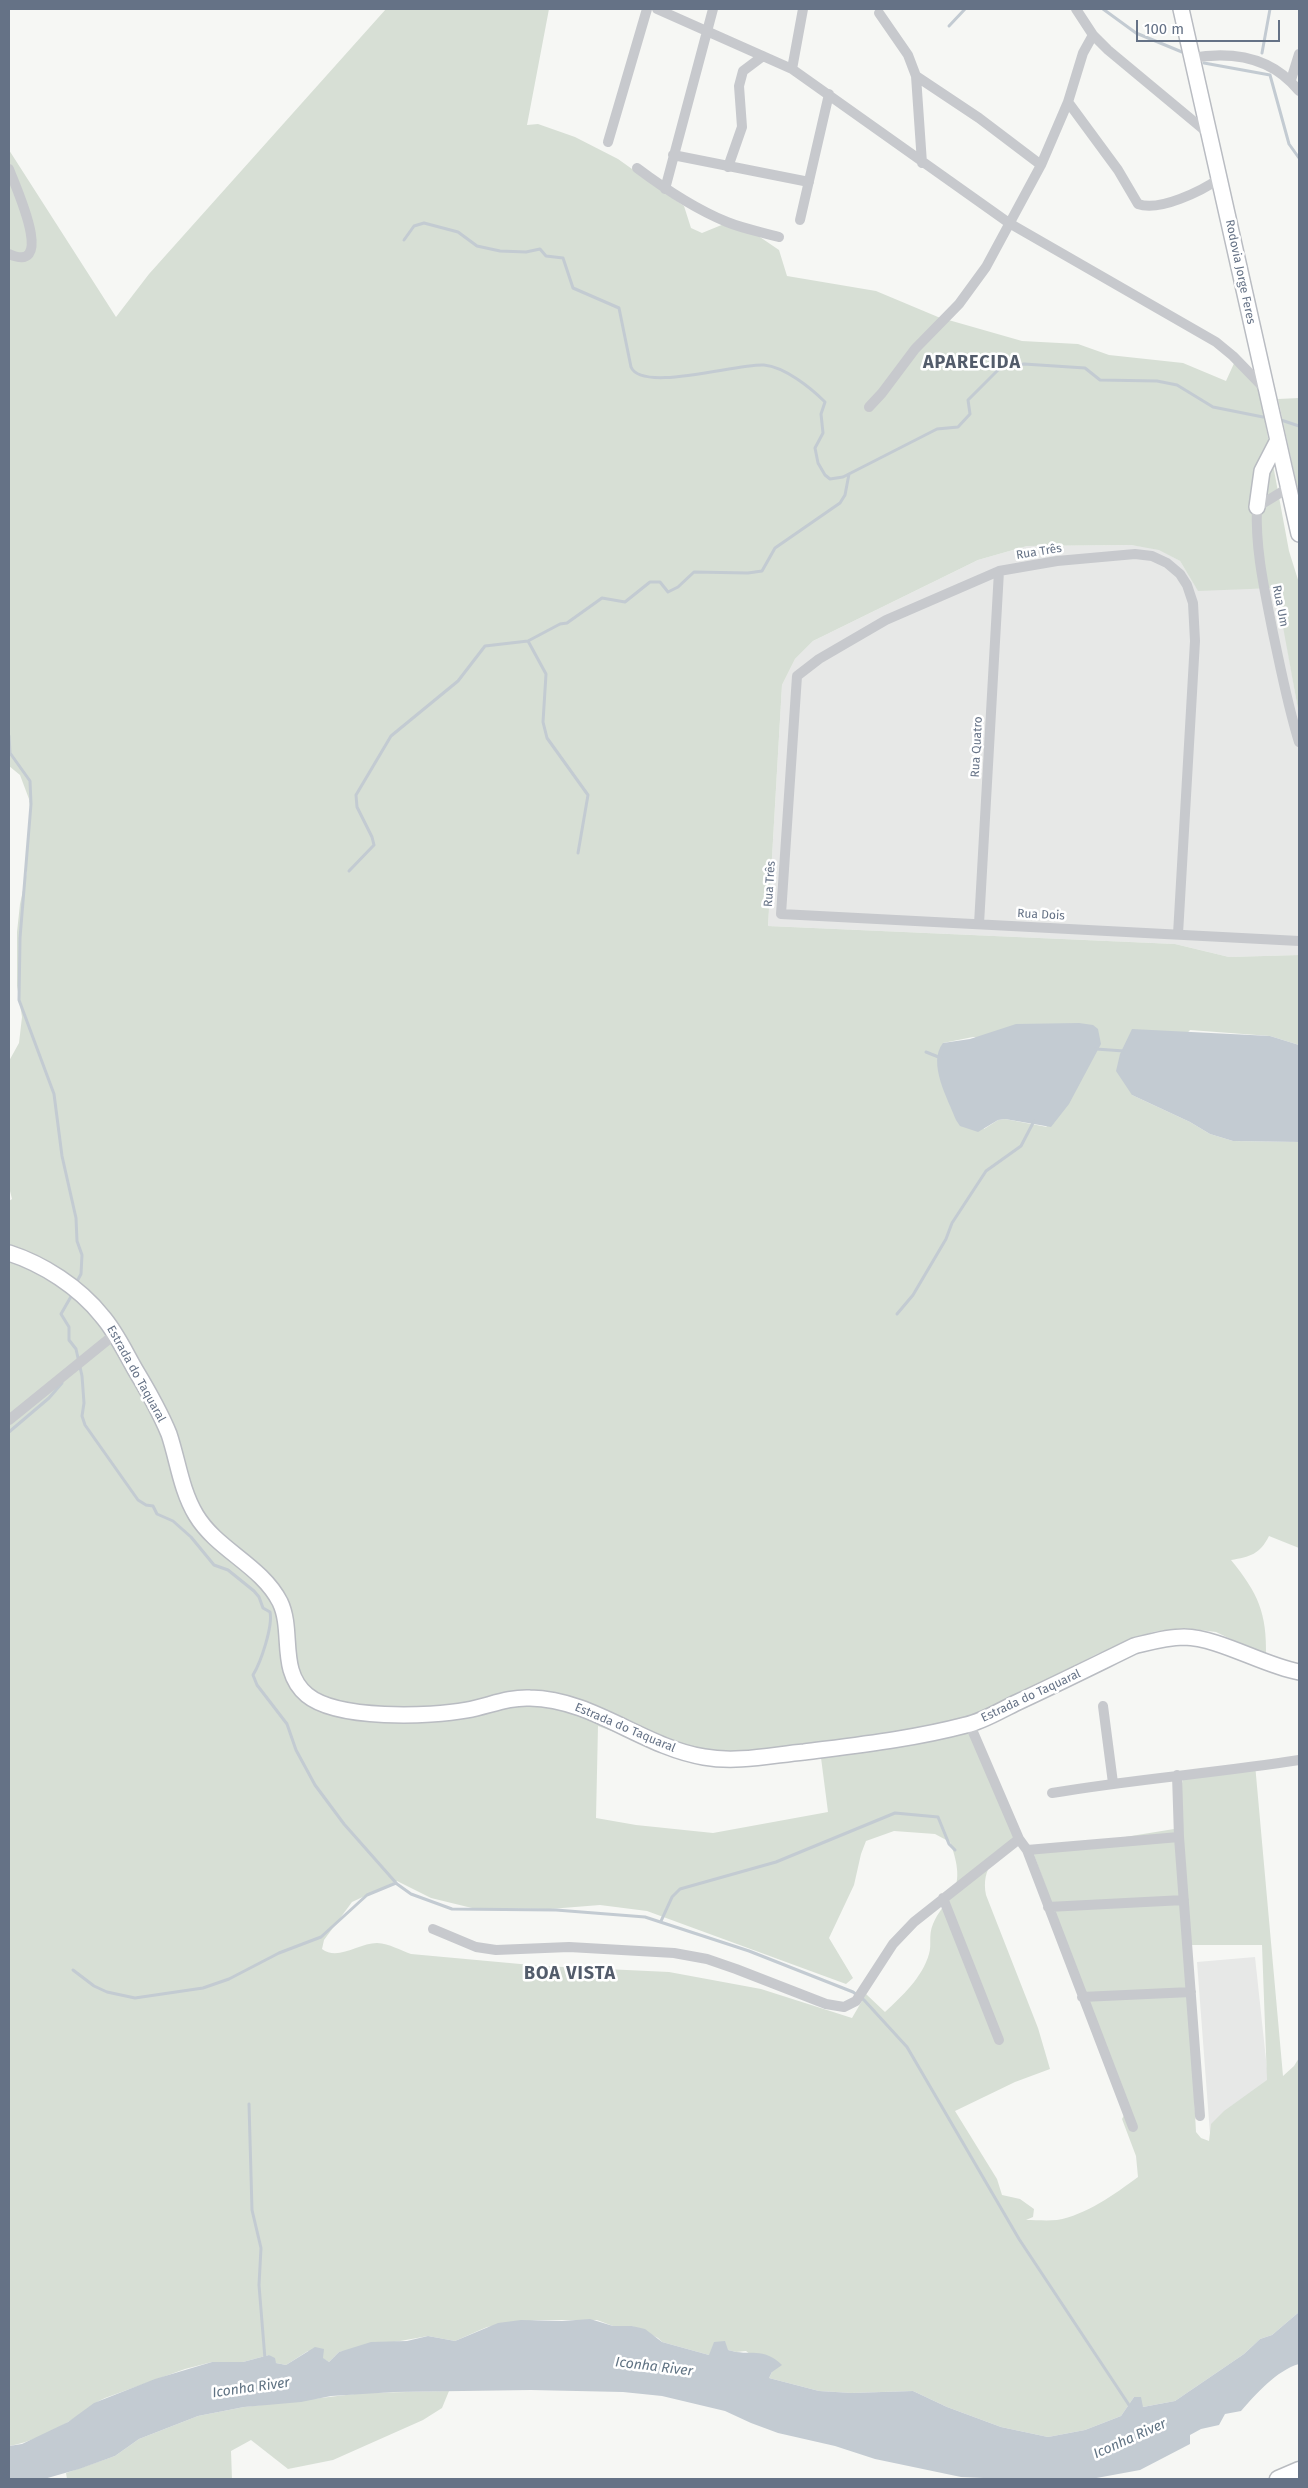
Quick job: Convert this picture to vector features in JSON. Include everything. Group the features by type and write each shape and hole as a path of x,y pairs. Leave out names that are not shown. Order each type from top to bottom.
{"street":[{"path":"608,142 647,9"},
{"path":"656,9 792,69 1009,223 1203,334 1233,356 1266,390"},
{"path":"665,189 714,9"},
{"path":"792,69 803,9"},
{"path":"1076,9 1093,35 1136,74 1209,134"},
{"name":"Rodovia Jorge Feres","path":"1181,9 1299,534"},
{"path":"879,13 908,55 916,76 922,163"},
{"path":"869,407 915,349 974,287 1041,165 1068,102 1078,66 1093,35"},
{"path":"1191,58 1221,54 1247,58 1271,66 1291,80 1299,91"},
{"path":"1291,80 1299,54"},
{"path":"728,167 742,126 738,86 743,71 762,56"},
{"path":"916,76 979,118 1041,165"},
{"path":"800,220 829,94"},
{"path":"1068,102 1118,170 1138,204 1150,207 1164,204 1194,193 1220,178"},
{"path":"673,155 809,182"},
{"path":"637,168 665,189 727,222 780,237"},
{"path":"9,169 29,220 32,241 28,253 23,256 9,254"},
{"path":"1257,507 1262,470 1277,442"},
{"path":"1257,507 1288,488"},
{"name":"Rua Um","path":"1257,507 1257,535 1263,586 1291,715 1299,742"},
{"name":"Rua Três","path":"781,914 797,676 819,659 886,620 999,571 1057,562 1135,554 1152,556 1167,563 1180,574 1187,585 1193,603 1194,641 1178,934"},
{"name":"Rua Quatro","path":"980,924 999,571"},
{"name":"Rua Dois","path":"781,914 1299,941"},
{"name":"Estrada do Taquaral","path":"9,1252 35,1263 62,1280 102,1315 150,1394 168,1432 186,1495 198,1517 212,1533 260,1576 273,1591 282,1606 286,1622 287,1653 294,1678 305,1694 324,1706 341,1710 405,1715 440,1714 471,1709 503,1700 528,1698 554,1699 580,1707 630,1731 680,1751 707,1758 726,1759 846,1746 917,1736 970,1725 1134,1646 1160,1639 1184,1637 1208,1642 1250,1658 1299,1672"},
{"path":"9,1420 115,1334"},
{"path":"1103,1706 1113,1783"},
{"path":"970,1725 1019,1838 1027,1850 1133,2127"},
{"path":"1052,1793 1113,1783 1299,1760"},
{"path":"1177,1775 1179,1837 1200,2116"},
{"path":"1027,1850 1179,1837"},
{"path":"433,1929 476,1946 496,1950 579,1948 674,1953 707,1959 826,2004 844,2007 856,2001 893,1944 942,1898 1019,1838"},
{"path":"942,1898 999,2040"},
{"path":"1048,1908 1184,1900"},
{"path":"1082,1997 1191,1992"}],"shaded area":[{"path":"386,9 549,9 527,125 538,124 575,137 618,159 684,206 691,228 702,233 724,224 754,233 779,250 787,276 876,291 938,317 1022,341 1078,344 1109,355 1183,363 1226,381 1236,359 1256,373 1289,551 1299,583 1299,715 1276,588 1198,591 1180,561 1159,550 1131,545 1027,546 978,560 813,641 795,659 782,685 768,926 1175,944 1229,957 1299,955 1299,1045 1270,1036 1190,1030 1132,1095 1190,1122 1210,1134 1233,1141 1299,1142 1299,1548 1269,1536 1262,1547 1254,1554 1231,1560 1248,1583 1259,1604 1265,1628 1266,1656 1216,1632 1184,1628 1153,1632 1097,1654 972,1718 1016,1840 996,1857 988,1870 985,1885 986,1895 1038,2028 1050,2069 1015,2082 955,2111 997,2179 1002,2195 1020,2199 1034,2209 1033,2217 1026,2220 1057,2220 1079,2214 1110,2197 1138,2177 1136,2156 1122,2119 1127,2110 1033,1852 1174,1829 1184,1772 1255,1764 1283,2076 1294,2066 1299,2058 1299,2312 1272,2335 1260,2339 1244,2354 1175,2401 1143,2407 1134,2397 1121,2416 1085,2430 1048,2437 1001,2427 947,2407 913,2391 852,2393 819,2391 769,2378 772,2372 746,2351 736,2352 728,2350 709,2355 662,2342 658,2338 632,2326 613,2326 597,2320 537,2320 487,2327 455,2341 428,2336 339,2352 329,2362 308,2351 286,2365 276,2363 269,2355 243,2362 212,2362 185,2369 105,2398 54,2430 32,2440 9,2446 9,1201 12,1199 9,1187 9,1061 19,1043 22,1017 17,986 17,932 20,904 27,872 27,840 31,816 29,799 20,775 9,766 9,150 116,317 149,274","holes":["975,1037 1047,1127 1005,1119 998,1120 984,1129 943,1043","598,1726 707,1766 820,1750 828,1812 713,1833 636,1825 596,1818","894,1831 935,1834 950,1842 957,1868 955,1888 933,1924 930,1936 930,1950 926,1963 911,1986 885,2012 866,1994 852,2018 761,1989 669,1972 542,1966 411,1954 377,1943 335,1953 322,1949 324,1940 352,1902 397,1881 431,1898 472,1908 550,1909 600,1905 647,1911 846,1984 853,1978 829,1938 854,1885 866,1841","1186,1945 1262,1945 1267,2080 1224,2111 1211,2124 1209,2141 1201,2138 1196,2132"]},
{"path":"1299,398 1299,495 1278,399"},
{"path":"1131,545 1159,549 1180,561 1198,590 1277,588 1299,715 1299,955 1229,957 1175,944 768,926 782,685 795,659 813,641 978,560 1027,546"},
{"path":"1255,1957 1271,2106 1210,2134 1197,1962"},
{"path":"449,2391 442,2408 423,2420 333,2460 288,2469 251,2440 231,2451 232,2479 67,2479 66,2473 115,2456 139,2439 198,2416 244,2407 363,2393"}],"water":[{"path":"1079,1023 1093,1025 1098,1029 1101,1044 1069,1104 1051,1127 1005,1119 998,1120 978,1132 960,1126 940,1081 937,1061 943,1043 970,1039 1016,1024"},
{"path":"1132,1029 1270,1036 1299,1045 1299,1142 1233,1141 1210,1134 1190,1122 1132,1095 1116,1071 1120,1054"},
{"name":"Iconha River","path":"1299,2312 1299,2364 1275,2377 1241,2411 1225,2414 1219,2425 1201,2429 1190,2435 1190,2444 1140,2470 1091,2479 961,2477 875,2459 835,2446 778,2433 725,2411 662,2396 623,2392 531,2390 394,2392 331,2396 301,2402 244,2407 198,2416 139,2439 115,2456 79,2469 44,2479 9,2479 9,2446 22,2444 68,2422 94,2403 155,2379 212,2362 243,2362 269,2355 275,2358 276,2363 286,2365 315,2347 324,2349 323,2358 329,2362 339,2352 371,2342 407,2341 428,2336 455,2341 498,2323 521,2320 562,2321 590,2319 613,2326 632,2326 645,2329 662,2342 709,2355 714,2342 725,2341 728,2350 762,2354 775,2359 782,2365 772,2372 769,2378 819,2391 852,2393 913,2391 947,2407 1001,2427 1048,2437 1085,2430 1121,2416 1134,2397 1141,2397 1143,2407 1175,2401 1244,2354 1260,2339 1272,2335"}],"waterway":[{"path":"949,26 965,9"},
{"path":"1103,9 1136,33 1182,52"},
{"path":"1262,53 1270,9"},
{"path":"1204,63 1270,75 1289,144 1299,158"},
{"path":"404,240 414,226 424,223 458,232 477,246 500,251 526,252 540,249 546,256 563,258 573,288 619,308 631,367 639,374 653,377 671,377 764,365 789,374 825,402 821,414 823,433 815,448 818,463 825,475 830,479 843,477 937,429 958,427 970,414 968,400 999,369 1024,364 1085,368 1100,380 1157,381 1177,385 1213,407 1263,417"},
{"path":"1281,420 1299,426"},
{"path":"349,871 374,845 357,807 356,795 391,736 458,681 485,646 528,641 560,624 567,623 602,598 625,602 650,582 660,582 668,592 678,587 694,572 748,573 762,571 775,548 840,503 845,495 849,474"},
{"path":"528,641 546,674 543,722 547,738 588,795 578,853"},
{"path":"9,736 10,753 30,781 31,804 20,938 19,1000 54,1094 62,1156 76,1218 77,1241 82,1255 81,1274 75,1285"},
{"path":"1096,1049 1124,1051"},
{"path":"926,1052 941,1058"},
{"path":"897,1314 913,1295 946,1239 952,1223 986,1171 1021,1146 1034,1121"},
{"path":"73,1293 61,1314 69,1327 69,1340 76,1349 82,1376 84,1403 82,1416 85,1425 138,1500 146,1505 153,1506 157,1514 173,1521 191,1537 214,1565 228,1570 254,1591 259,1597 263,1608 270,1612 270,1626 266,1644 253,1675 257,1685 287,1724 296,1750 315,1785 344,1824 397,1884 411,1894 452,1909 556,1910 645,1917 749,1951 853,1992 864,2000 907,2047 1019,2239 1131,2408"},
{"path":"9,1432 49,1398 62,1383"},
{"path":"661,1921 672,1897 680,1889 776,1862 895,1813 938,1817 949,1844 955,1850"},
{"path":"73,1970 94,1986 107,1992 135,1998 203,1988 229,1979 279,1953 321,1937 367,1895 396,1883"},
{"path":"249,2104 252,2210 261,2248 259,2285 265,2359"}],"district":[{"name":"APARECIDA","path":"972,363"},
{"name":"BOA VISTA","path":"570,1974"}]}
